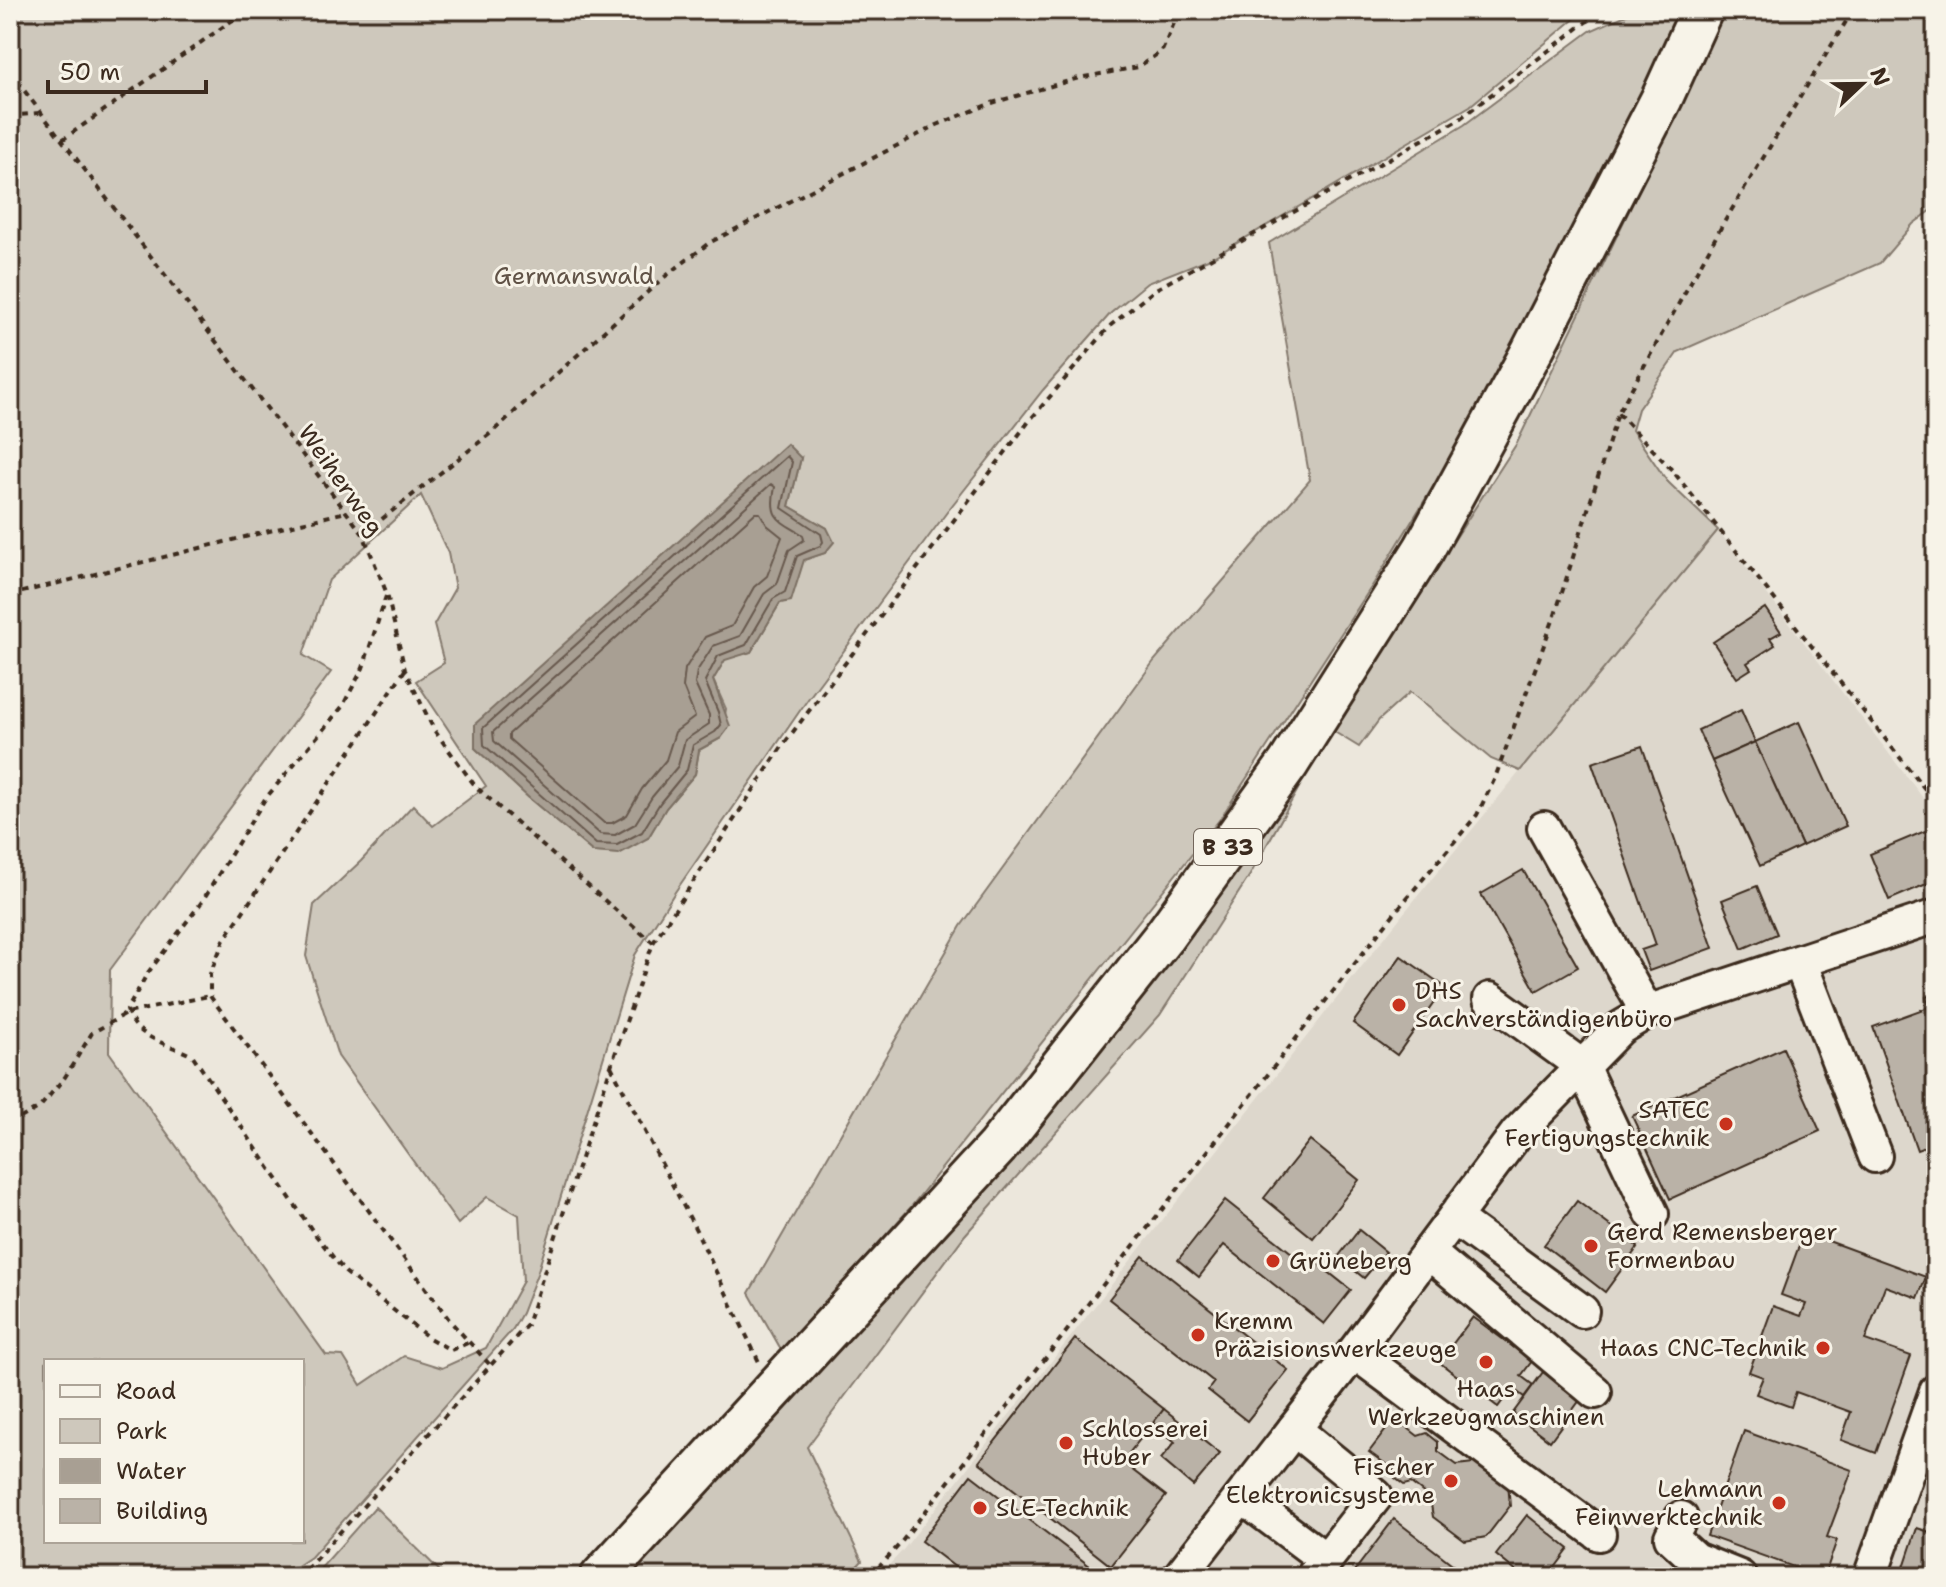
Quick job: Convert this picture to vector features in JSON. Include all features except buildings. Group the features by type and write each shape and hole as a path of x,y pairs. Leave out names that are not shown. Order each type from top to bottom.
{"main road":[{"name":"B 33","path":"601,1577 997,1147 1165,935 1288,764 1424,549 1532,351 1662,98 1702,10"}],"street":[{"path":"1544,828 1647,1012"},
{"path":"1189,1573 1242,1497 1517,1133 1620,1028 1647,1012 1936,916"},
{"path":"1800,962 1875,1156"},
{"path":"1490,999 1582,1066 1652,1214"},
{"path":"1454,1218 1582,1311"},
{"path":"1428,1252 1595,1392"},
{"path":"1354,1352 1599,1534"},
{"path":"1870,1577 1936,1391"},
{"path":"1242,1497 1321,1569 1376,1496 1294,1429"},
{"path":"1681,1518 1671,1537 1695,1559 1740,1577"}],"path":[{"path":"62,140 247,10"},
{"path":"363,534 491,433 662,279 709,243 937,125 992,103 1079,78 1138,67 1162,51 1174,23 1173,10"},
{"path":"297,1577 527,1325 653,943 783,745 1030,420 1111,325 1156,289 1458,120 1586,22 1609,10"},
{"path":"870,1577 909,1533 1396,911 1477,815 1495,778 1555,615 1618,413 1723,224 1853,10"},
{"name":"Weiherweg","path":"10,72 363,534 387,594 405,670 434,730 476,787 653,943"},
{"path":"10,116 40,113"},
{"path":"1618,413 1672,470 1936,803"},
{"path":"10,595 346,512"},
{"path":"387,594 363,668 342,707 265,799 201,903 147,974 127,1013 132,1026 193,1056 314,1233 345,1272 429,1338 451,1350 470,1342"},
{"path":"405,670 224,940 210,974 210,996 442,1310 491,1366"},
{"path":"10,1124 40,1107 92,1033 127,1013 210,996"},
{"path":"611,1066 698,1234 773,1392"}],"shaded area":[{"path":"1718,530 1936,815 1936,1577 878,1577 903,1550 1403,914"}],"green space":[{"name":"Germanswald","path":"10,10 1585,10 1470,106 1213,257 1147,283 1111,313 1043,390 950,508 808,699 635,955 537,1274 513,1329 311,1557 275,1577 10,1577","holes":["801,458 789,506 827,528 825,553 803,560 791,600 780,603 751,652 725,659 713,680 726,709 721,738 699,750 695,774 666,808 648,838 593,852 475,748","421,495 448,553 455,588 434,625 444,663 416,681 486,786 433,826 413,805 361,861 314,905 306,956 338,1056 458,1224 487,1197 519,1215 523,1281 486,1348 442,1368 404,1356 361,1385 343,1356 326,1355 109,1052 110,970 331,672 303,655 329,580"]},
{"path":"1637,10 1681,10 1504,371 1374,583 1220,819 910,1208 782,1351 749,1293 961,926 1154,661 1310,480 1269,243 1464,125 1590,31"},
{"path":"1718,10 1936,10 1936,207 1913,224 1880,263 1678,352 1638,409 1632,430 1667,481 1718,530 1520,771 1491,759 1410,692 1379,720 1359,747 1328,728 1517,443 1680,105"},
{"path":"1311,766 1250,875 1160,1015 965,1235 807,1447 862,1561 847,1577 627,1577 1175,947"},
{"path":"375,1507 446,1577 313,1577"}],"water":[{"path":"787,444 801,458 789,506 827,528 834,542 825,553 804,560 791,601 780,603 751,652 725,660 713,680 730,726 721,738 699,750 695,774 666,808 648,838 619,854 593,852 475,748 475,724"}],"place":[{"name":"DHS Sachverständigenbüro","path":"1399,1005"},
{"name":"SATEC Fertigungstechnik","path":"1726,1124"},
{"name":"Gerd Remensberger Formenbau","path":"1591,1246"},
{"name":"Grüneberg","path":"1273,1261"},
{"name":"Kremm Präzisionswerkzeuge","path":"1198,1335"},
{"name":"Haas CNC-Technik","path":"1823,1348"},
{"name":"Haas Werkzeugmaschinen","path":"1486,1362"},
{"name":"Schlosserei Huber","path":"1066,1443"},
{"name":"Fischer Elektronicsysteme","path":"1451,1481"},
{"name":"Lehmann Feinwerktechnik","path":"1779,1503"},
{"name":"SLE-Technik","path":"980,1508"}]}
